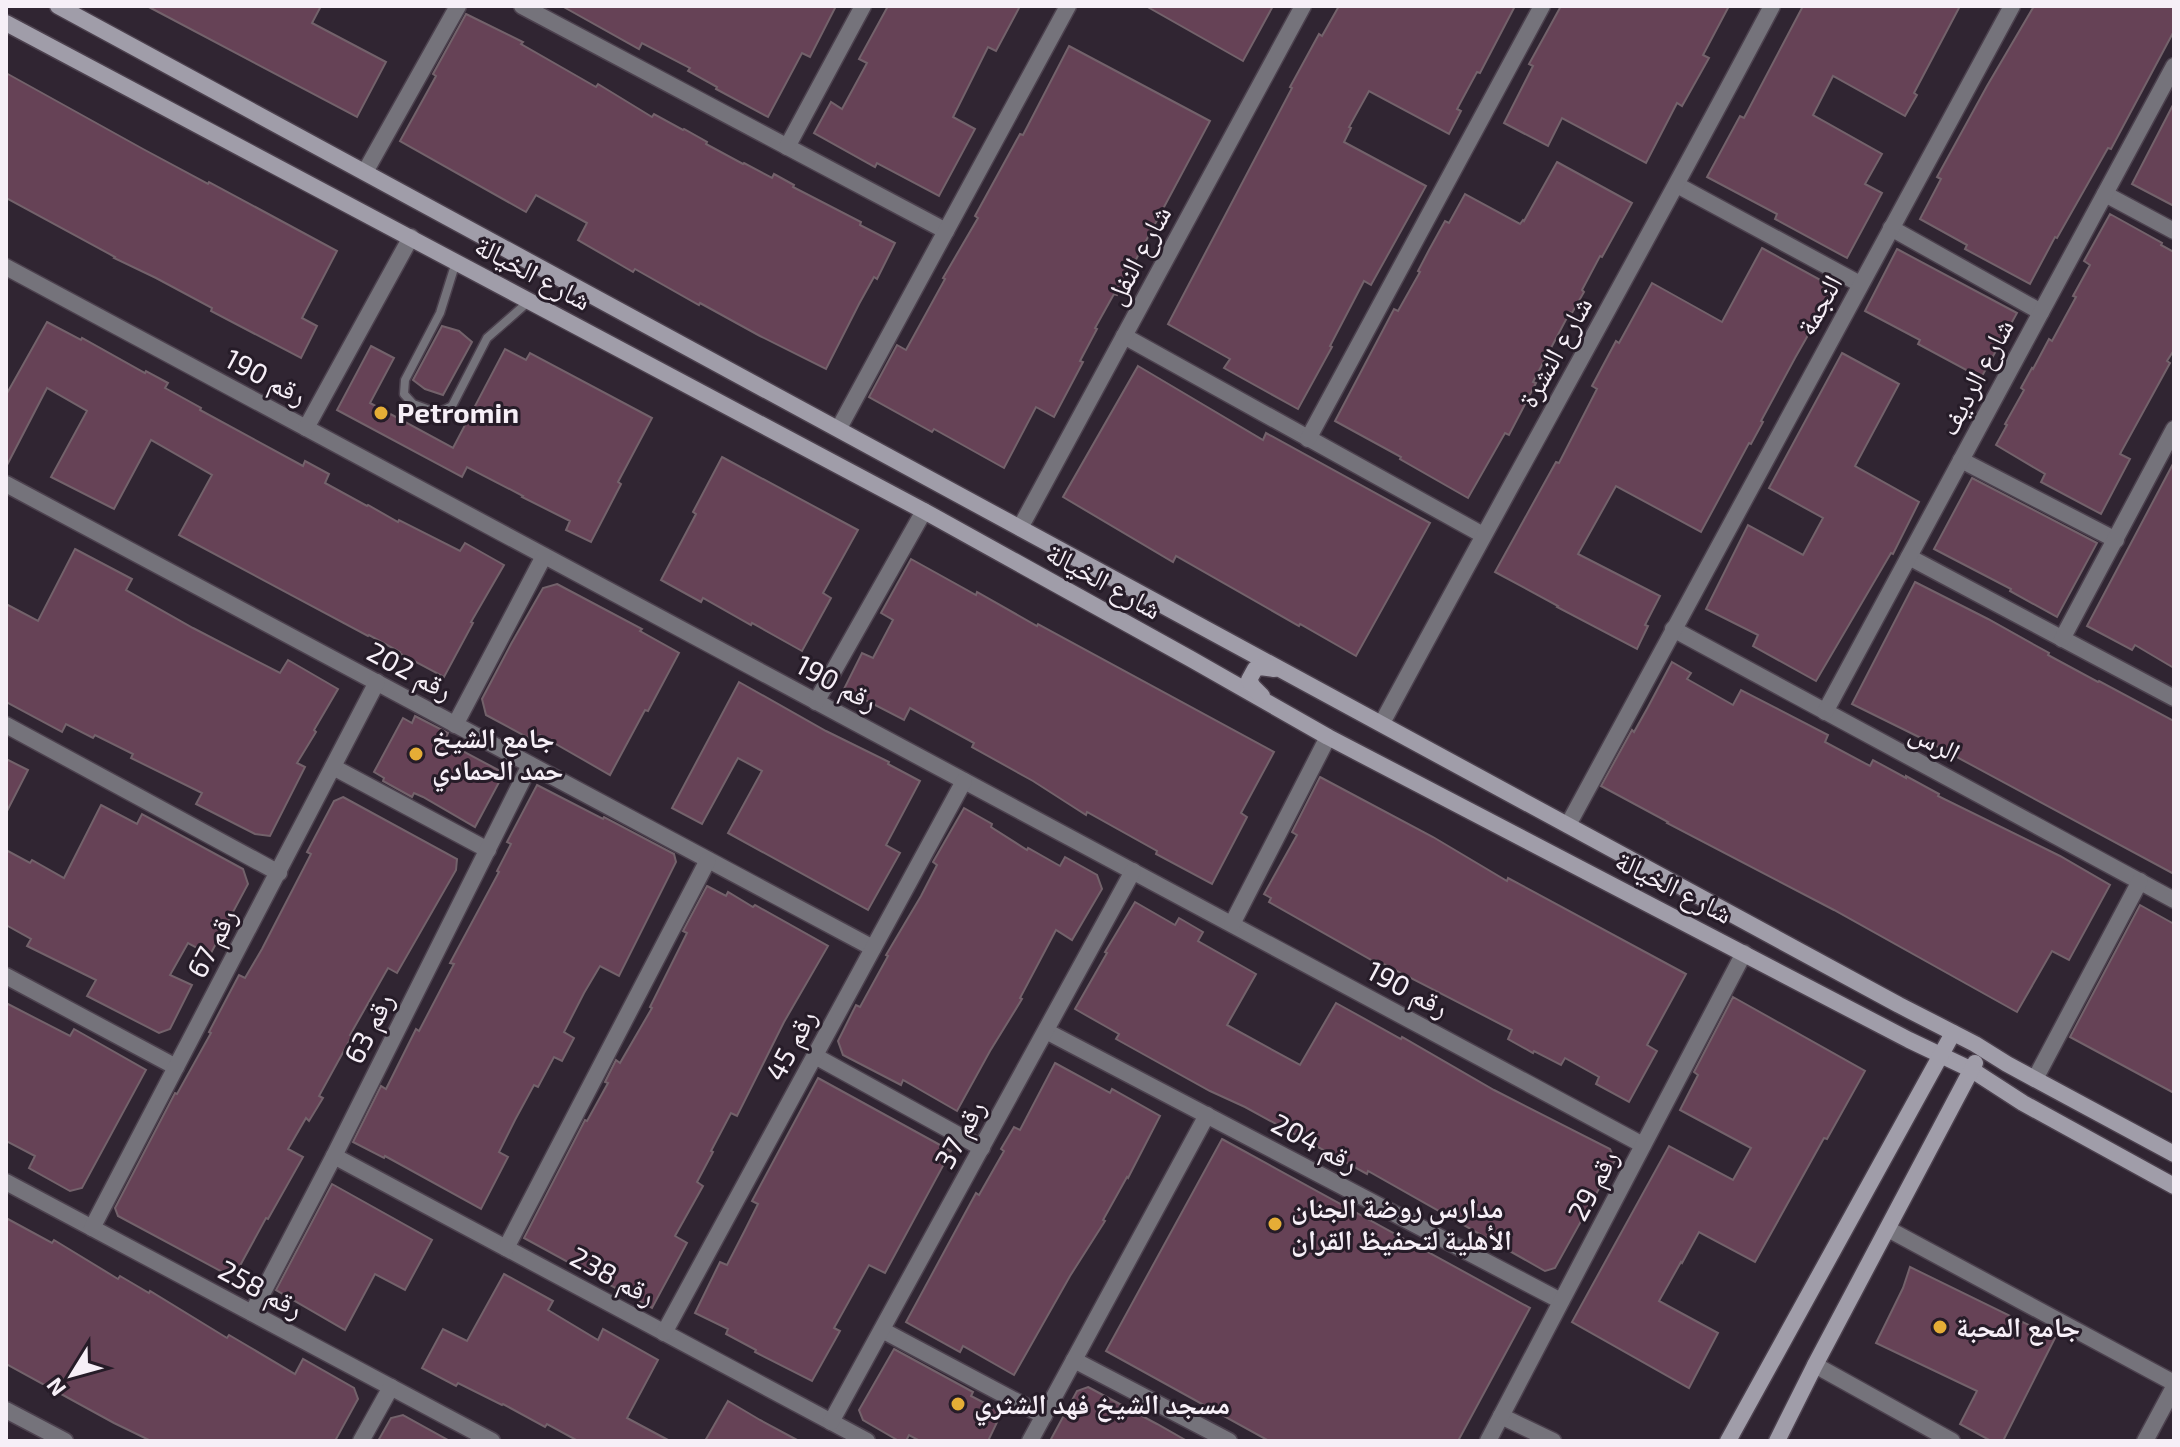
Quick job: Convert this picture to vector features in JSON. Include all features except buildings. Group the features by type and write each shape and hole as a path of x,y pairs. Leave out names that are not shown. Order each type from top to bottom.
{"street":[{"name":"شارع الخيالة","path":"58,6 2174,1154"},
{"path":"365,172 458,6"},
{"path":"522,6 946,231"},
{"path":"787,147 863,6"},
{"path":"839,428 1068,6"},
{"name":"شارع النفل","path":"1020,528 1303,6"},
{"path":"1308,439 1542,6"},
{"name":"شارع النشرة","path":"1382,723 1772,6"},
{"name":"النجمة","path":"1568,825 2012,6"},
{"name":"شارع الخيالة","path":"6,23 924,511 1328,737 1972,1070 2023,1103 2174,1186"},
{"name":"شارع الرديف","path":"1825,712 2174,66"},
{"path":"1677,185 1860,284"},
{"path":"2105,194 2174,231"},
{"path":"1891,228 2041,312"},
{"path":"306,428 411,237"},
{"name":"رقم 190","path":"6,267 1643,1145"},
{"path":"1124,336 1483,535"},
{"path":"2062,639 2174,429"},
{"path":"1961,460 2116,540"},
{"name":"رقم 202","path":"6,484 873,948"},
{"path":"816,702 924,511"},
{"path":"455,725 544,556"},
{"path":"1909,557 2174,698"},
{"name":"الرس","path":"1673,629 2174,900"},
{"path":"1191,659 1210,662 1218,656 1222,647 1209,630"},
{"path":"1266,701 1249,680 1255,669 1270,667 1294,676"},
{"name":"رقم 67","path":"92,1228 377,682"},
{"path":"6,725 279,873"},
{"path":"1232,924 1328,737"},
{"name":"رقم 63","path":"252,1313 530,765"},
{"path":"333,767 488,850"},
{"name":"رقم 45","path":"664,1333 964,781"},
{"path":"506,1248 708,860"},
{"name":"رقم 37","path":"831,1422 1133,871"},
{"path":"2023,1103 2003,1083 2002,1073 2006,1071 2032,1077 2140,881"},
{"name":"رقم 29","path":"1488,1441 1744,953"},
{"path":"6,976 176,1067"},
{"path":"1886,1026 1922,1042 1929,1027 1899,1005"},
{"name":"رقم 204","path":"1046,1031 1561,1301"},
{"path":"1731,1438 1953,1033"},
{"path":"1777,1441 1983,1048"},
{"path":"815,1056 982,1148"},
{"path":"1030,1441 1207,1115"},
{"name":"رقم 238","path":"334,1156 867,1441"},
{"name":"رقم 258","path":"6,1182 492,1441"},
{"path":"1888,1229 2174,1385 2145,1441"},
{"path":"882,1330 1044,1416"},
{"path":"1074,1360 1229,1441"},
{"path":"1815,1365 1952,1441"},
{"path":"361,1441 391,1387"},
{"path":"6,1410 58,1439"},
{"path":"1501,1416 1553,1441"}],"lane":[{"path":"456,261 440,313 405,380 404,394 413,404 438,413 452,406 487,338 529,301"}],"place":[{"name":"Petromin","path":"381,413"},
{"name":"جامع الشيخ حمد الحمادي","path":"416,754"},
{"name":"مدارس روضة الجنان الأهلية لتحفيظ القران","path":"1275,1224"},
{"name":"جامع المحبة","path":"1940,1327"},
{"name":"مسجد الشيخ فهد الشثري","path":"958,1404"}]}
